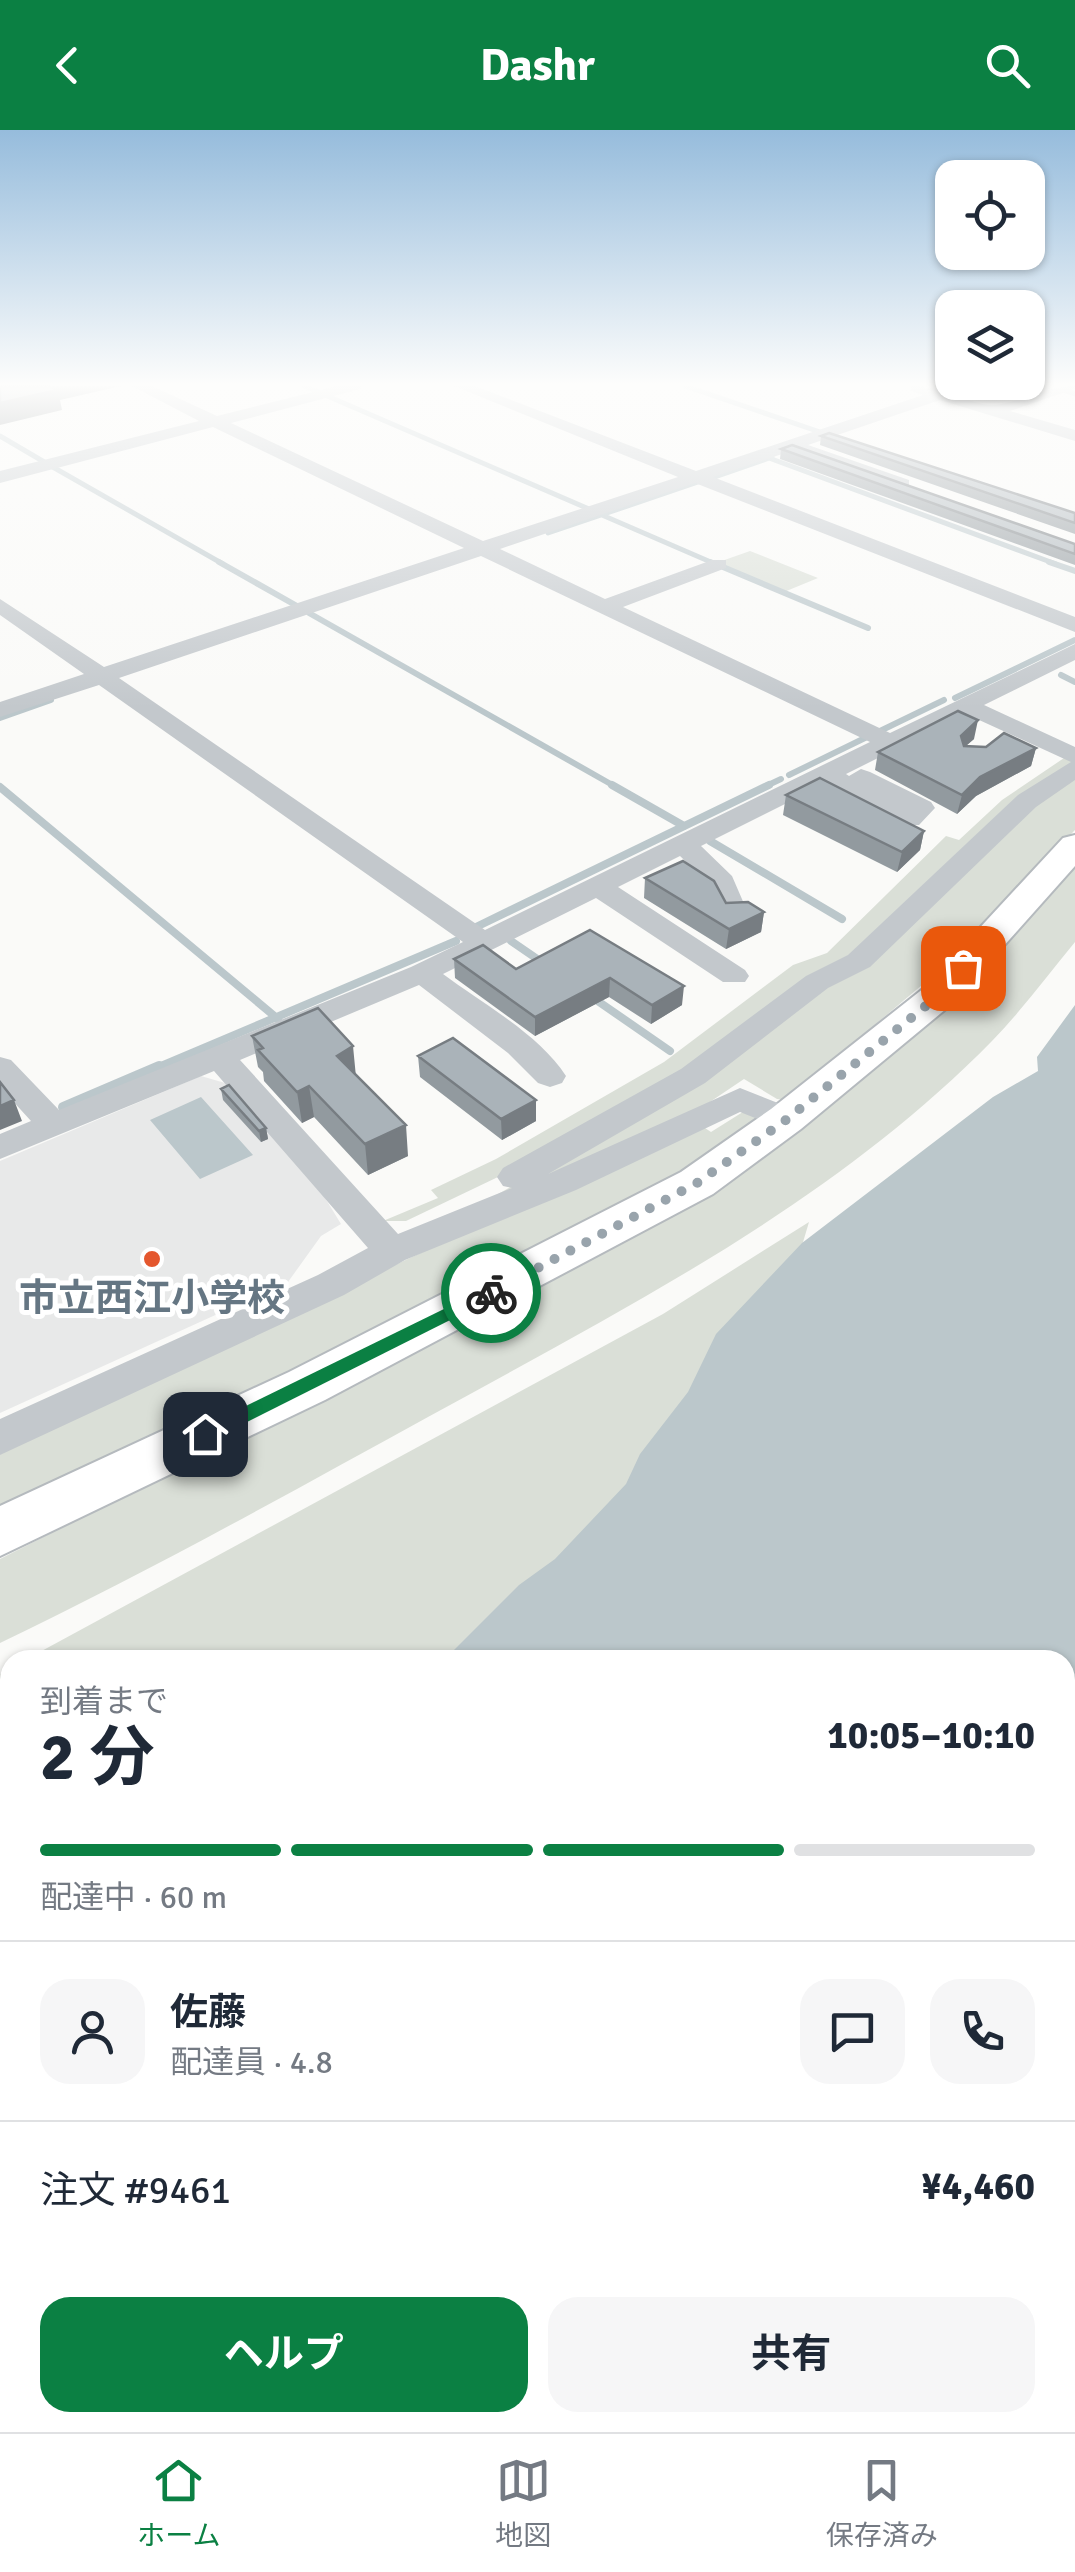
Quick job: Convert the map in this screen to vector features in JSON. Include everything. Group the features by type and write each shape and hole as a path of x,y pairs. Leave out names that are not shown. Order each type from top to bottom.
{"main road":[{"path":"0,1532 308,1386 697,1183 786,1120 938,996 1075,845"}],"street":[{"path":"366,493 889,742"},
{"path":"0,710 646,493"},
{"path":"741,493 1075,625"},
{"path":"604,607 719,564"},
{"path":"0,605 484,943"},
{"path":"0,1147 422,974 1075,651"},
{"path":"965,705 1075,756"},
{"path":"984,746 1009,725"},
{"path":"0,1438 331,1285 388,1246 548,1161 693,1076 817,982 859,962 1027,802 1075,769"},
{"path":"828,771 845,786 910,818 922,808 861,777"},
{"path":"682,844 711,866 731,891 734,913"},
{"path":"597,886 734,976"},
{"path":"422,974 519,1046 550,1076"},
{"path":"220,1057 388,1246"},
{"path":"0,1067 53,1124"},
{"path":"388,1246 564,1181 740,1100 786,1120"}],"shaded area":[{"path":"750,551 818,578 784,592 716,563"},
{"path":"1064,758 1075,759 875,938 688,1071 544,1155 406,1221 383,1221 438,1198 431,1190 496,1159 664,1062 793,965 827,953 946,836 959,840 1002,800"},
{"path":"1075,774 1075,830 922,985 786,1100 777,1099 744,1079 686,1118 493,1197 697,1079"},
{"path":"1075,868 1075,942 1024,1005 930,1099 795,1203 577,1335 216,1533 0,1643 0,1559 588,1262 718,1188 805,1126 952,1000"},
{"path":"1075,1005 1075,1650 454,1650 519,1585 555,1559 626,1484 640,1454 688,1392 716,1334 802,1243 993,1097 1038,1071 1037,1057"},
{"name":"市立西江小学校","path":"201,1076 225,1083 319,1188 341,1224 321,1236 288,1282 0,1413 0,1161"},
{"path":"201,1097 253,1155 200,1179 150,1120"},
{"path":"746,1110 763,1119 632,1202 0,1517 0,1448 699,1124 711,1132"},
{"path":"809,1222 682,1650 43,1650 663,1314"}],"building":[{"path":"905,493 930,493 1075,544 1075,554"},
{"path":"989,493 1015,493 1075,513 1075,523"},
{"path":"958,711 978,720 961,736 964,746 986,747 1004,733 1036,748 980,777 962,795 878,752"},
{"path":"820,778 924,831 902,852 786,795"},
{"path":"683,861 714,881 726,903 748,902 764,912 729,929 645,878"},
{"path":"590,930 684,986 652,1005 610,978 535,1017 454,959 483,945 516,969"},
{"path":"318,1008 353,1046 337,1056 406,1125 365,1144 309,1086 297,1092 258,1050 263,1048 252,1036"},
{"path":"453,1038 536,1100 501,1119 418,1056"},
{"path":"0,1082 14,1100 0,1106"},
{"path":"229,1085 266,1128 259,1131 221,1089"}],"waterway":[{"path":"99,493 223,564"},
{"path":"553,493 589,509"},
{"path":"548,533 664,493"},
{"path":"865,493 1056,564"},
{"path":"602,515 713,563 710,562"},
{"path":"219,562 297,606"},
{"path":"1049,562 1075,571"},
{"path":"723,567 868,628"},
{"path":"309,613 616,787"},
{"path":"955,698 1075,640"},
{"path":"1061,675 1075,682"},
{"path":"0,718 51,700"},
{"path":"880,731 944,700"},
{"path":"789,775 867,737"},
{"path":"764,787 781,779"},
{"path":"612,785 684,826"},
{"path":"474,928 769,785"},
{"path":"0,787 276,1017"},
{"path":"710,841 842,919"},
{"path":"276,1017 456,941"},
{"path":"511,941 546,965"},
{"path":"589,995 670,1051"},
{"path":"154,1069 276,1017"},
{"path":"63,1107 159,1066"}],"way so far":[{"path":"491,1293 697,1183 786,1120 938,996 963,968"}],"place":[{"name":"市立西江小学校","path":"152,1259"}],"route":[{"path":"205,1434 491,1293"}]}
